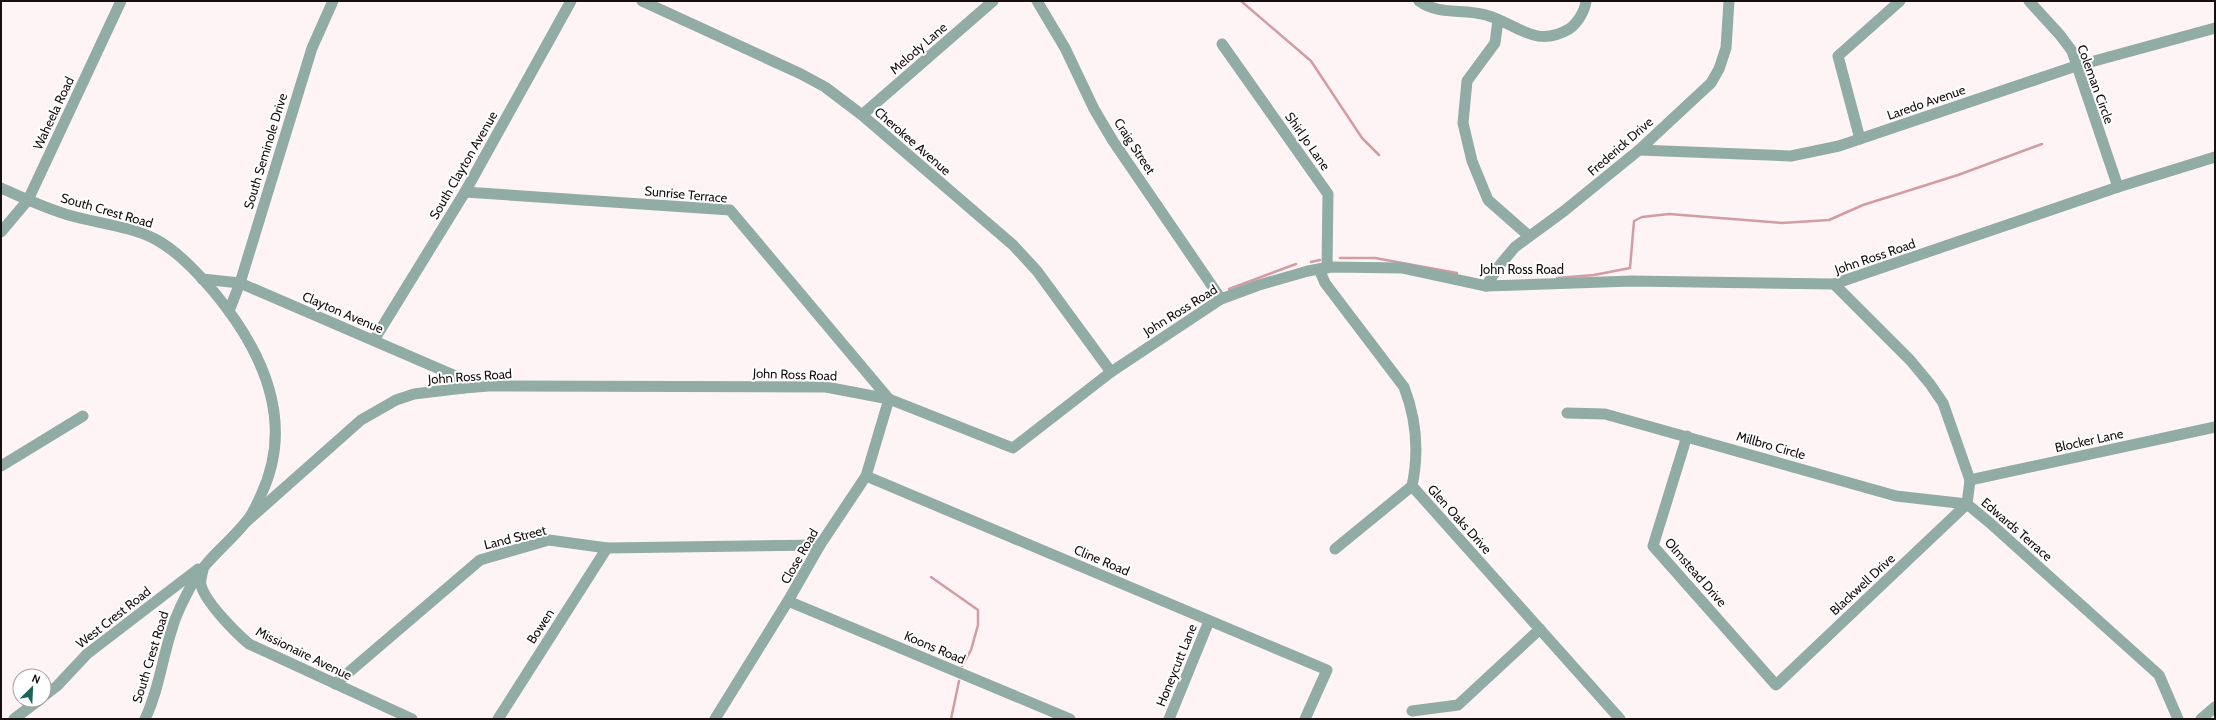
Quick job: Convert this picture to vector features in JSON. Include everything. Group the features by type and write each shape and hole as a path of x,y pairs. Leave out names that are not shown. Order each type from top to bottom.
{"street":[{"name":"Waheela Road","path":"1,232 28,200 121,1"},
{"name":"South Seminole Drive","path":"230,311 240,283 307,61 333,1"},
{"name":"South Clayton Avenue","path":"374,340 465,192 571,1"},
{"name":"Cherokee Avenue","path":"642,1 801,74 825,87 862,115 1013,245 1037,271 1111,372"},
{"name":"Melody Lane","path":"862,115 993,1"},
{"name":"Craig Street","path":"1037,1 1065,48 1094,109 1113,141 1221,299"},
{"path":"1418,1 1430,9 1486,15 1518,30 1541,38 1558,35 1575,25 1586,1"},
{"name":"Frederick Drive","path":"1486,286 1499,266 1515,247 1564,211 1639,150 1711,83 1719,69 1726,48 1729,1"},
{"path":"1860,139 1838,56 1900,1"},
{"name":"Coleman Circle","path":"2029,1 2060,35 2072,51 2118,187"},
{"path":"1498,20 1496,43 1467,81 1463,124 1472,161 1488,200 1529,236"},
{"name":"Laredo Avenue","path":"1639,150 1792,156 1839,146 2076,66 2215,28"},
{"name":"Shirl Jo Lane","path":"1222,44 1328,194 1323,268"},
{"name":"John Ross Road","path":"246,522 361,420 381,407 414,394 488,386 826,387 889,399 1013,448 1111,372 1221,299 1259,285 1323,268 1403,268 1486,286 1632,281 1834,284 2118,187 2215,157"},
{"name":"South Crest Road","path":"1,188 69,215 155,239 172,250 202,279 230,311 248,340 267,379 273,398 276,431 270,469 262,494 246,522 203,565 190,586 172,628 153,701 145,719"},
{"name":"Sunrise Terrace","path":"465,192 730,210 889,399"},
{"name":"Glen Oaks Drive","path":"1323,268 1325,283 1404,387 1411,406 1415,426 1412,486 1620,719"},
{"name":"Clayton Avenue","path":"202,279 240,283 458,377 464,388"},
{"name":"Edwards Terrace","path":"1834,284 1910,360 1930,384 1943,404 1970,480 1967,504 2159,675 2178,719"},
{"name":"Close Road","path":"715,719 788,601 820,545 866,476 889,399"},
{"name":"Millbro Circle","path":"1567,413 1605,414 1896,496 1967,504"},
{"path":"1,466 84,416"},
{"name":"Blocker Lane","path":"1970,480 2215,427"},
{"name":"Olmstead Drive","path":"1687,436 1653,546 1776,685"},
{"name":"Cline Road","path":"866,476 1327,670 1305,719"},
{"path":"1335,549 1412,486"},
{"name":"Blackwell Drive","path":"1776,685 1967,504"},
{"name":"Land Street","path":"335,684 480,560 548,540 607,548 820,545"},
{"name":"Bowen","path":"498,719 607,548"},
{"name":"Missionaire Avenue","path":"203,565 201,585 209,599 235,633 249,644 412,719"},
{"name":"West Crest Road","path":"52,690 87,654 203,565"},
{"name":"Koons Road","path":"788,601 1070,719"},
{"name":"Honeycutt Lane","path":"1169,719 1209,621"},
{"path":"1412,711 1458,705 1540,629"},
{"path":"2201,719 2215,707"},
{"path":"14,719 28,708"}],"waterway":[{"path":"1241,1 1311,61 1362,138 1379,155"},
{"path":"1557,278 1594,275 1630,268 1634,221 1642,217 1669,214 1782,223 1829,220 1863,205 1958,175 2042,144"},
{"path":"1340,258 1375,258 1457,273"},
{"path":"1311,262 1320,260"},
{"path":"1229,289 1296,264"},
{"path":"931,577 978,610 978,625 971,650 962,666"},
{"path":"951,719 959,681"}]}
